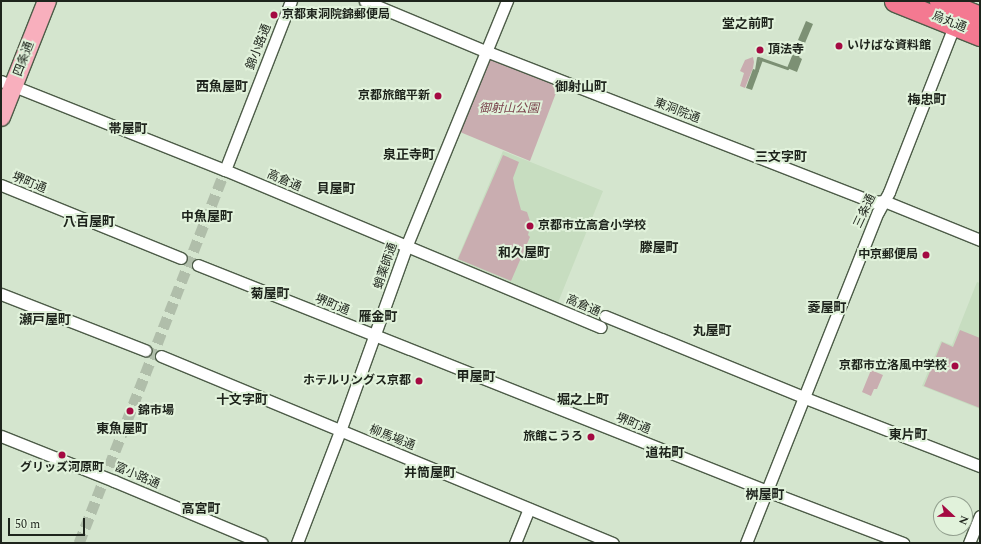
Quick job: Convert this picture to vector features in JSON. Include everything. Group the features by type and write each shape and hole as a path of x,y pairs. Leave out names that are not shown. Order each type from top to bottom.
{"highway":[{"name":"烏丸通","path":"895,1 952,9 980,17"},
{"name":"烏丸通","path":"952,9 980,35"}],"main road":[{"name":"四条通","path":"1,117 7,84 47,1"}],"street":[{"name":"錦小路通","path":"225,170 291,1"},
{"name":"東洞院通","path":"365,1 487,51 873,202 884,201 980,240"},
{"name":"蛸薬師通","path":"297,543 340,431 407,246 507,1"},
{"name":"三条通","path":"746,543 878,212 889,192 952,9"},
{"name":"高倉通","path":"7,84 225,170 601,327"},
{"name":"堺町通","path":"1,185 181,258"},
{"name":"堺町通","path":"198,265 767,491 903,543"},
{"path":"1,294 145,350"},
{"name":"高倉通","path":"605,316 803,397 980,466"},
{"name":"柳馬場通","path":"161,356 613,543"},
{"name":"富小路通","path":"1,436 114,481 262,543"},
{"path":"515,543 529,509"},
{"path":"969,543 980,516"}],"shaded area":[{"path":"806,21 813,24 805,43 798,40"},
{"path":"797,44 804,47 799,57 802,59 797,72 787,68"},
{"path":"753,69 759,71 752,90 746,88"},
{"name":"京都市立高倉小学校","path":"503,151 603,191 557,305 456,262"},
{"name":"京都市立洛風中学校","path":"977,282 980,283 980,409 922,386 941,341 952,345"}],"green space":[{"path":"753,57 753,68 745,88 740,86 744,73 740,71 745,60"},
{"name":"御射山公園","path":"490,58 559,85 530,161 460,132"},
{"path":"503,155 519,162 513,178 521,210 527,212 531,224 528,235 530,237 511,281 458,259"},
{"name":"京都市立洛風中学校","path":"960,330 980,338 980,408 924,386 942,342 953,347"},
{"path":"871,370 883,375 877,389 874,389 871,396 862,392"}],"waterway":[{"path":"756,70 758,58 787,68"},
{"path":"757,70 761,59"}],"tunnel":[{"path":"79,543 225,170"}],"place":[{"name":"京都東洞院錦郵便局","path":"274,15"},
{"name":"いけばな資料館","path":"839,46"},
{"name":"頂法寺","path":"760,50"},
{"name":"京都旅館平新","path":"438,96"},
{"name":"京都市立高倉小学校","path":"530,226"},
{"name":"中京郵便局","path":"926,255"},
{"name":"京都市立洛風中学校","path":"955,366"},
{"name":"ホテルリングス京都","path":"419,381"},
{"name":"錦市場","path":"130,411"},
{"name":"旅館こうろ","path":"591,437"},
{"name":"グリッズ河原町","path":"62,455"}],"district":[{"name":"堂之前町","path":"748,24"},
{"name":"西魚屋町","path":"222,87"},
{"name":"御射山町","path":"581,87"},
{"name":"梅忠町","path":"927,100"},
{"name":"帯屋町","path":"128,129"},
{"name":"泉正寺町","path":"409,155"},
{"name":"三文字町","path":"781,157"},
{"name":"貝屋町","path":"336,189"},
{"name":"中魚屋町","path":"207,217"},
{"name":"八百屋町","path":"89,222"},
{"name":"滕屋町","path":"659,248"},
{"name":"和久屋町","path":"524,253"},
{"name":"菊屋町","path":"270,294"},
{"name":"菱屋町","path":"827,308"},
{"name":"雁金町","path":"378,317"},
{"name":"瀬戸屋町","path":"45,320"},
{"name":"丸屋町","path":"712,331"},
{"name":"甲屋町","path":"476,377"},
{"name":"十文字町","path":"242,400"},
{"name":"堀之上町","path":"583,400"},
{"name":"東魚屋町","path":"122,429"},
{"name":"東片町","path":"908,435"},
{"name":"道祐町","path":"665,453"},
{"name":"井筒屋町","path":"430,473"},
{"name":"桝屋町","path":"765,495"},
{"name":"高宮町","path":"201,509"}]}
